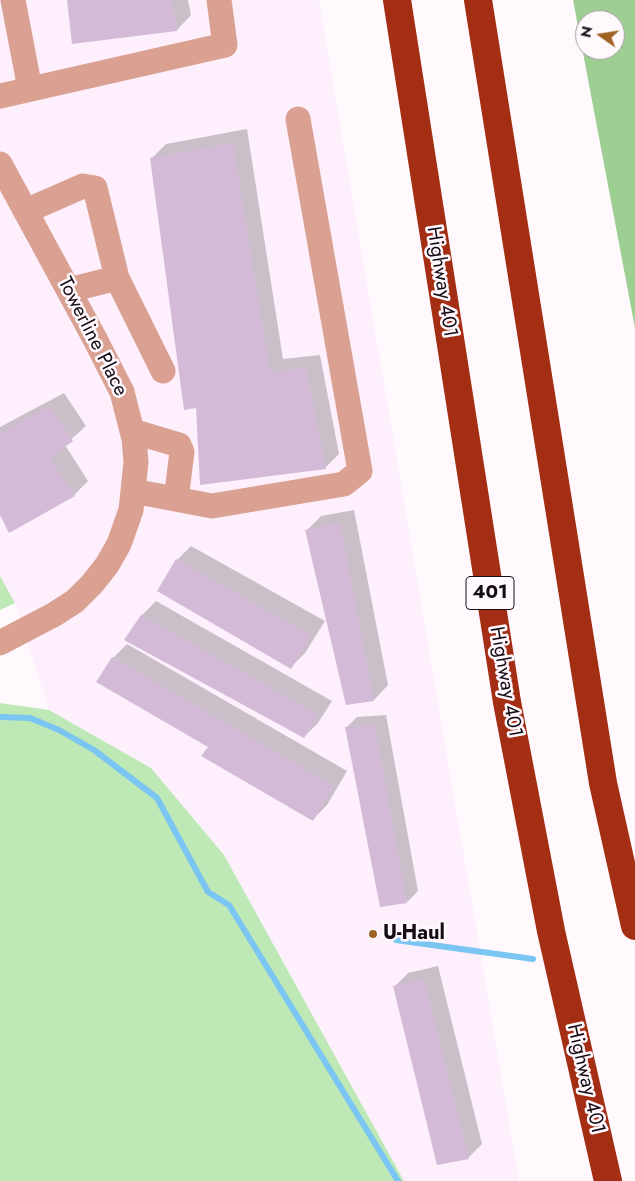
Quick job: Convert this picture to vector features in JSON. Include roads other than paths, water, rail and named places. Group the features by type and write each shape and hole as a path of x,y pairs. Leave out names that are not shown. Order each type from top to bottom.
{"highway":[{"name":"Highway 401","path":"397,0 507,702 551,931 608,1181"},
{"path":"478,0 603,783 635,926"}],"street":[{"path":"13,0 30,90"},
{"path":"0,96 225,45 219,0"},
{"path":"133,491 212,506 344,484 360,471 298,120"},
{"name":"Towerline Place","path":"0,164 122,392 132,431 136,462 131,510 118,544 107,565 92,584 75,600 55,614 0,642"},
{"path":"26,212 83,186 95,188 116,278 163,371"},
{"path":"69,290 116,278"},
{"path":"132,431 179,445 182,452 176,499"}],"waterway":[{"path":"0,717 30,718 59,730 94,750 157,798 208,892 229,905 398,1181"},
{"path":"396,940 533,959"}],"place":[{"name":"U-Haul","path":"373,934"}]}
